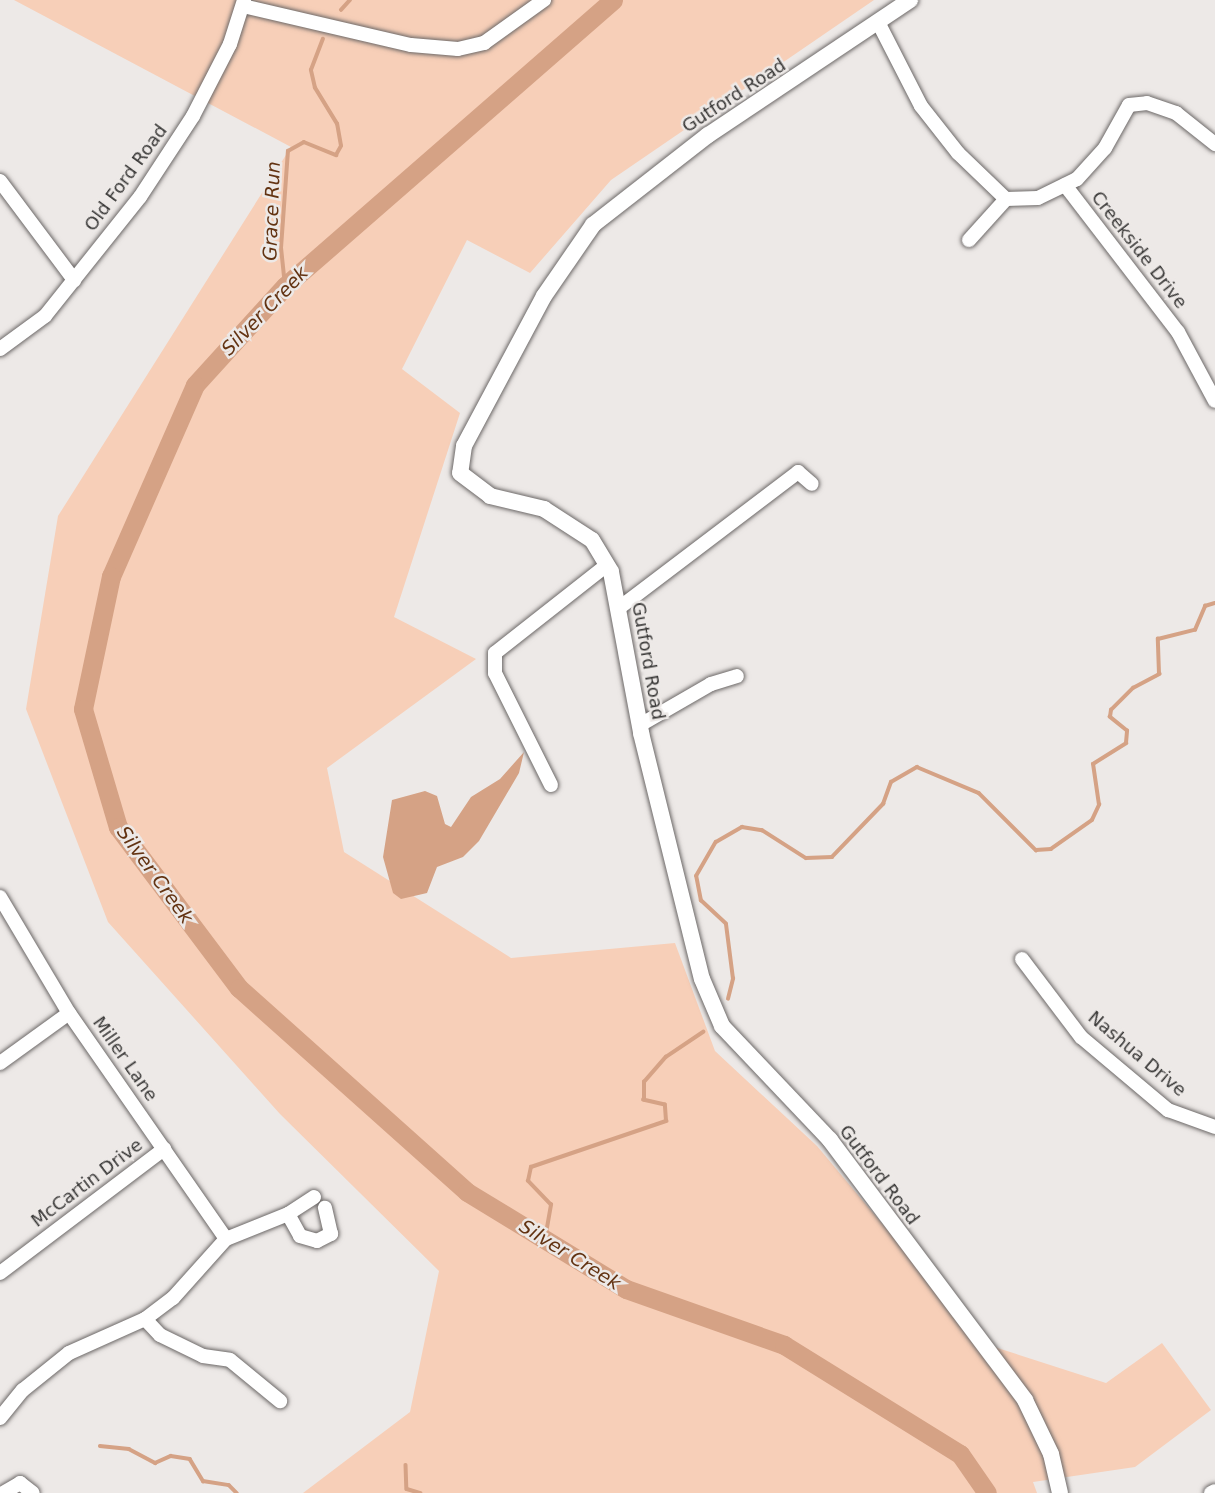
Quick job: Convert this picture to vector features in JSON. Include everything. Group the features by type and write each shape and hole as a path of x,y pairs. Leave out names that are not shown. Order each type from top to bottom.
{"street":[{"path":"244,3 411,45 458,49 484,43 544,0"},
{"name":"Gutford Road","path":"910,0 879,24 708,135 593,225 544,296 464,446 460,473 468,484 573,525 592,540 607,565 619,608 640,725 702,979 722,1026 830,1140 1025,1400 1051,1454 1060,1493"},
{"name":"Old Ford Road","path":"0,349 33,328 140,197 193,116 244,3"},
{"path":"879,24 921,106 958,153 1006,199 1018,202 1065,186 1105,148 1129,105 1147,103 1176,113 1215,144"},
{"path":"0,181 74,280"},
{"name":"Creekside Drive","path":"1065,186 1178,332 1215,401"},
{"path":"969,240 1006,199"},
{"path":"619,608 733,517 798,472 811,484"},
{"path":"551,785 495,673 495,653 607,565"},
{"path":"640,725 711,684 737,676"},
{"name":"Miller Lane","path":"0,897 69,1013 226,1239"},
{"name":"Nashua Drive","path":"1022,959 1081,1037 1168,1110 1215,1127"},
{"path":"0,1063 69,1013"},
{"name":"McCartin Drive","path":"0,1273 164,1149"},
{"path":"0,1418 23,1390 69,1353 145,1319 192,1279 226,1239 288,1214 314,1197"},
{"path":"288,1214 300,1236 317,1241 331,1234 325,1208"},
{"path":"145,1319 171,1341 203,1356 230,1360 280,1401"},
{"path":"4,1493 20,1483 33,1493"}],"shaded area":[{"path":"14,0 874,0 611,180 530,273 467,240 402,369 460,413 394,617 476,659 327,768 344,852 511,958 675,943 715,1051 817,1146 982,1343 1106,1383 1162,1343 1211,1410 1135,1467 1033,1482 1037,1493 303,1493 410,1412 439,1271 280,1114 108,922 26,709 58,516 291,147"},
{"path":"524,752 519,773 479,841 463,857 437,867 427,893 401,899 393,893 383,857 392,800 425,791 437,796 445,824 451,827 471,797 500,779"}],"waterway":[{"name":"Grace Run","path":"341,10 350,0"},
{"name":"Silver Creek","path":"613,0 285,286 195,385 111,576 83,709 118,827 239,988 467,1192 626,1289 784,1345 960,1454 987,1493"},
{"name":"Grace Run","path":"285,286 281,248 288,151 304,142 336,155 341,146 337,124 315,88 311,70 323,39"},
{"path":"728,999 733,979 726,924 701,901 696,876 716,842 742,827 762,830 806,858 832,857 883,804 891,782 917,767 979,793 1036,850 1051,849 1092,820 1099,805 1093,764 1126,743 1127,731 1110,717 1111,710 1133,688 1159,674 1158,639 1195,630 1205,606 1215,603"},
{"path":"545,1239 551,1205 528,1181 531,1167 666,1121 665,1105 644,1100 644,1082 666,1057 703,1032"},
{"path":"100,1446 129,1449 155,1463 171,1456 190,1459 203,1481 229,1485 237,1493"},
{"path":"406,1465 407,1489 420,1493"}]}
